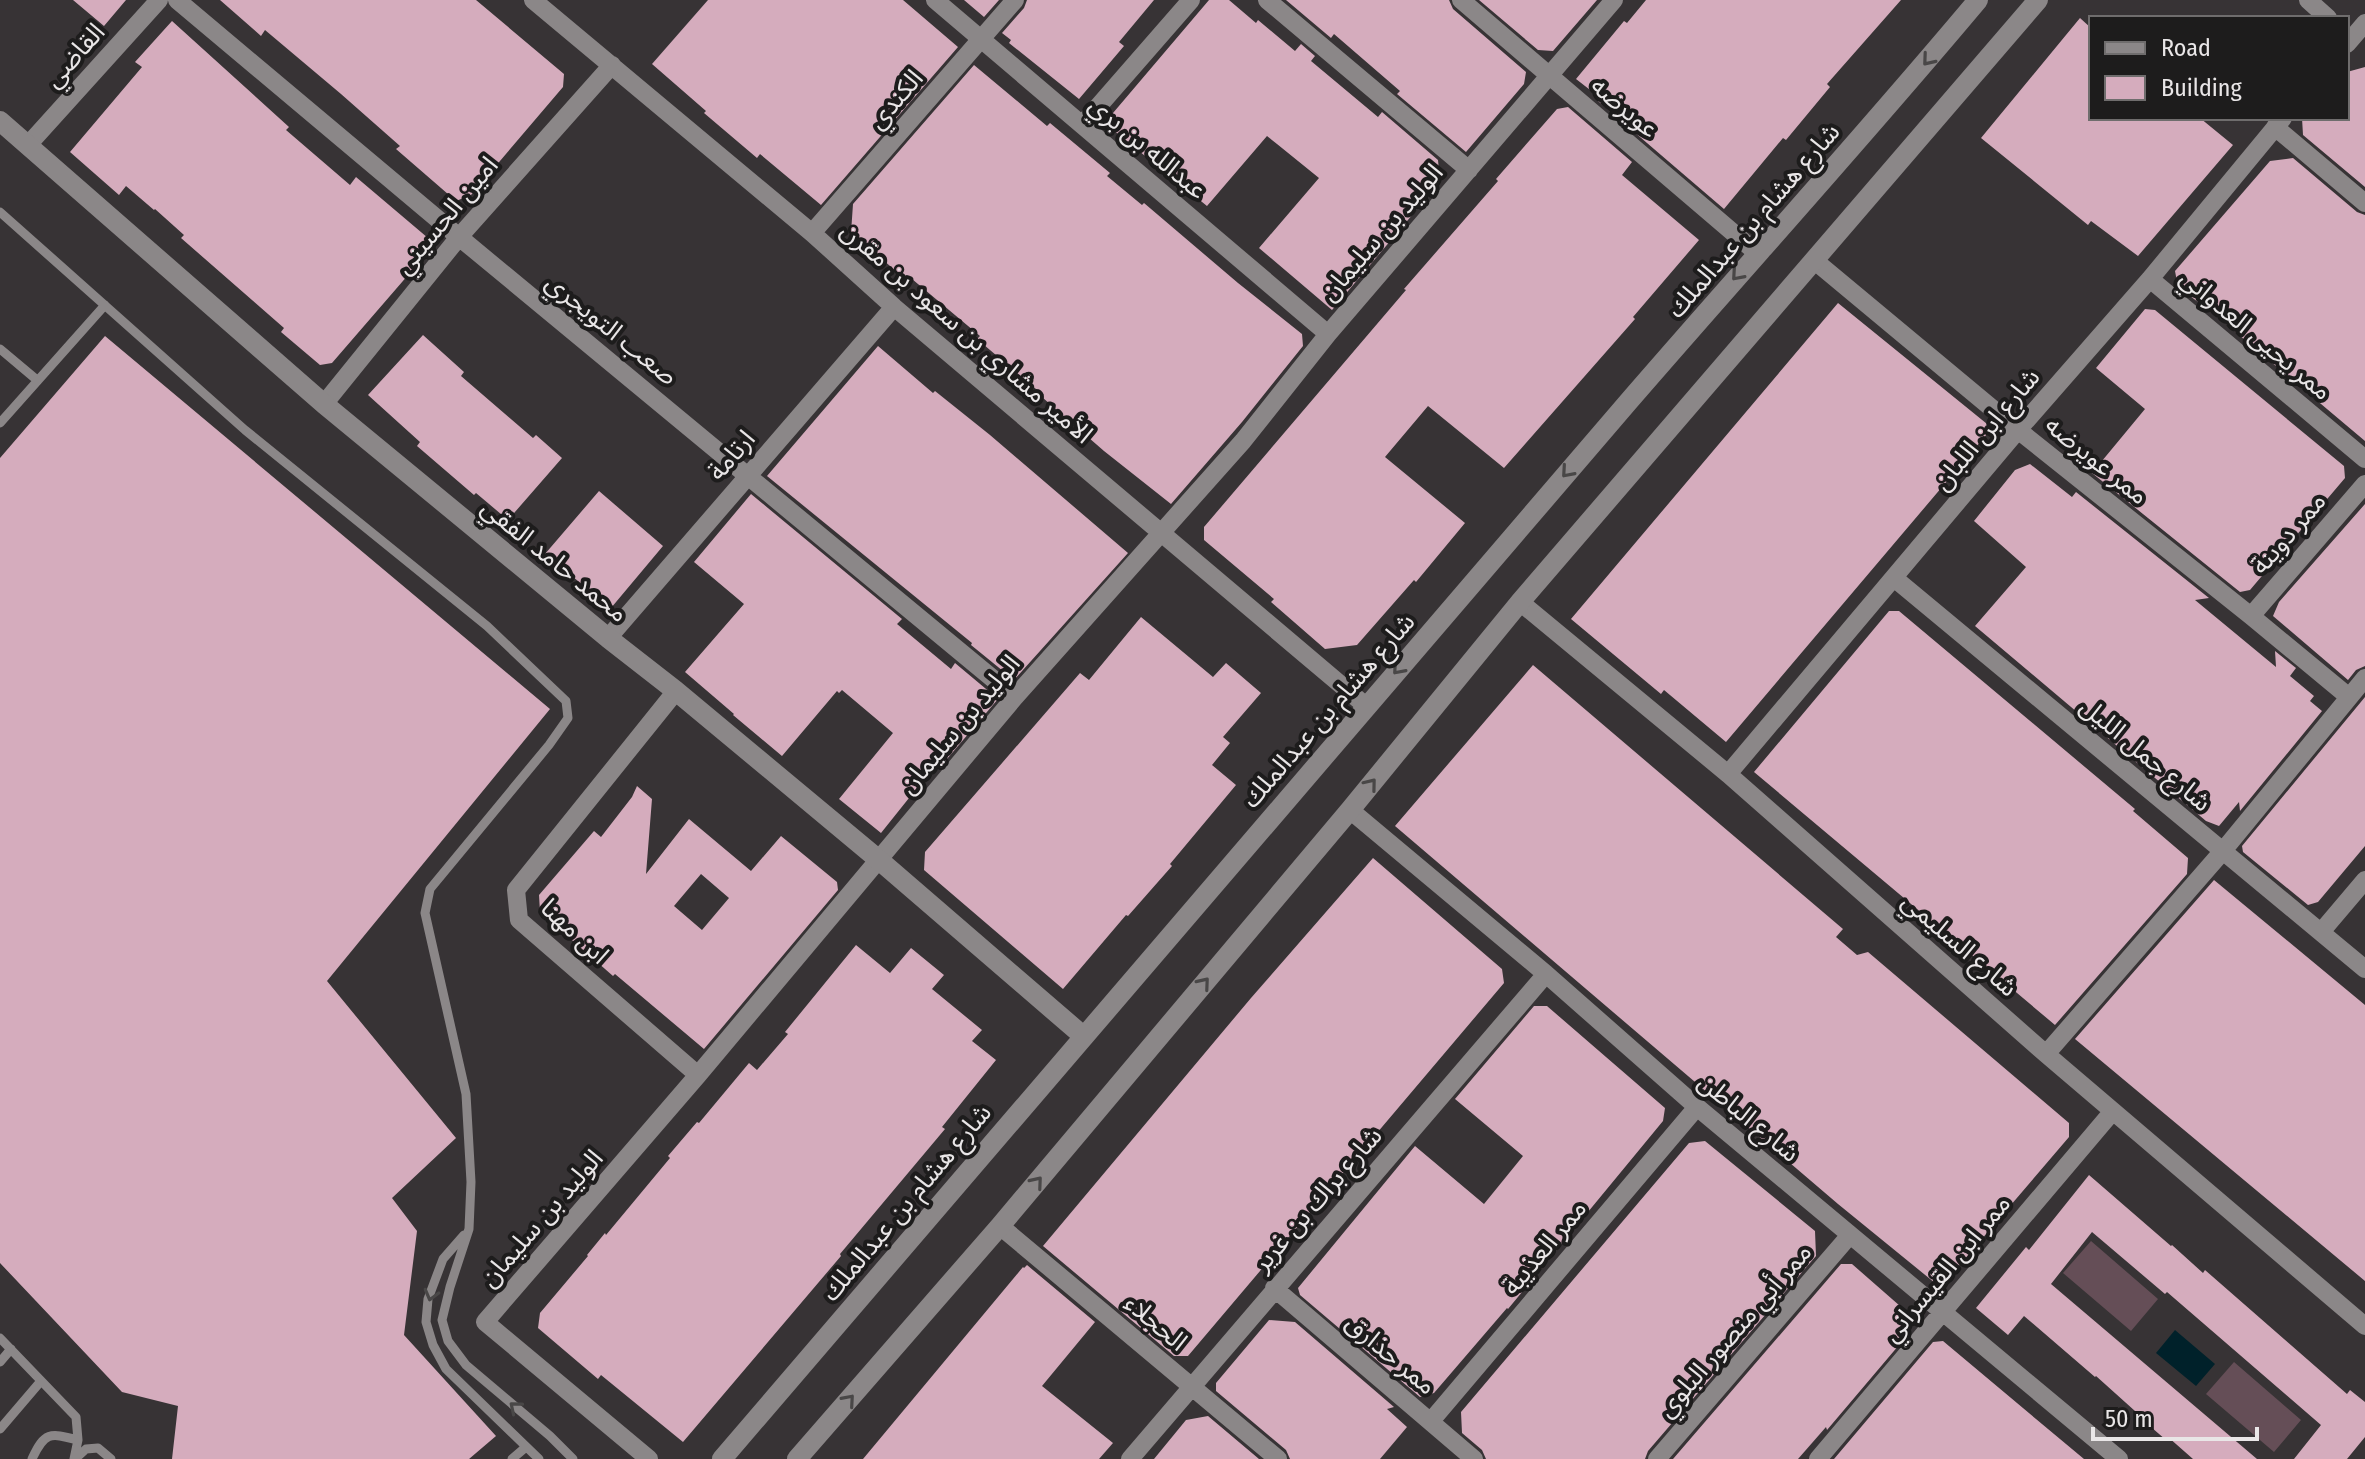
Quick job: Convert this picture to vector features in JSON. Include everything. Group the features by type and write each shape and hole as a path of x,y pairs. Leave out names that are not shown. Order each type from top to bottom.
{"street":[{"name":"القاضي","path":"28,145 159,0"},
{"name":"صعب التويجري","path":"177,0 1015,697"},
{"name":"الأمير مشاري بن سعود بن مقرن","path":"533,0 812,233 894,307 1366,706"},
{"name":"عبدالله بن بري","path":"935,0 1328,334"},
{"name":"الكندي","path":"812,233 1015,0"},
{"path":"1082,125 1191,0"},
{"path":"1267,0 1469,170"},
{"name":"عويرضه","path":"1461,0 1757,253"},
{"name":"الوليد بن سليمان","path":"649,1459 485,1322 698,1075 1015,697 1243,441 1328,334 1614,0"},
{"name":"شارع هشام بن عبدالملك","path":"722,1459 1082,1035 1978,0"},
{"path":"797,1459 1000,1226 1350,810 1520,602 2038,0"},
{"path":"2308,0 2326,16"},
{"path":"2353,42 2365,23"},
{"name":"امين الحسيني","path":"324,404 459,237 612,65"},
{"name":"محمد حامد الفقي","path":"0,121 324,404 676,691 1082,1035"},
{"path":"2279,123 2365,203"},
{"name":"شارع ابن اللبان","path":"1728,774 2279,123"},
{"name":"ممر عويرضه","path":"1815,261 2018,430 2349,697"},
{"name":"ممر يحيى العدواني","path":"2150,279 2365,459"},
{"name":"ارتامة","path":"608,638 894,307"},
{"name":"ممر دوينة","path":"2251,616 2365,484"},
{"name":"شارع جمل الليل","path":"1894,578 2365,969"},
{"name":"شارع السليمي","path":"1520,602 1728,774 2046,1054 2365,1326"},
{"path":"2046,1054 2222,852 2365,678"},
{"name":"ابن مهنا","path":"676,691 516,890 519,920 698,1075"},
{"name":"شارع الباطن","path":"1350,810 1546,974 1697,1107 2119,1459"},
{"path":"2321,932 2365,880"},
{"name":"شارع براك بن غرير","path":"1130,1459 1546,974"},
{"name":"ممر العذيبة","path":"1431,1421 1697,1107"},
{"name":"ممر ابن القيسراني","path":"1818,1459 2113,1111"},
{"name":"الحجلاء","path":"1000,1226 1278,1459"},
{"name":"ممر أبي منصور البلوي","path":"1657,1459 1850,1235"},
{"name":"ممر حذارق","path":"1274,1288 1474,1459"}],"lane":[{"path":"0,212 245,430 487,626 566,701 568,718 430,889 425,913 466,1094 471,1182 469,1229 442,1320 448,1341 466,1365 573,1459"},
{"path":"0,423 105,305"},
{"path":"0,349 37,380"},
{"path":"469,1229 443,1259 428,1299 426,1322 433,1345 446,1369 539,1459"},
{"path":"0,1338 76,1417 78,1440 74,1459"},
{"path":"0,1362 11,1349"},
{"path":"0,1429 41,1381"},
{"path":"32,1459 39,1442 47,1436 55,1434 78,1440"},
{"path":"512,1459 526,1447"},
{"path":"74,1459 86,1449 98,1448 111,1459"}],"shaded area":[{"path":"2091,1241 2158,1299 2131,1331 2063,1273"},
{"path":"2234,1362 2301,1420 2274,1452 2206,1394"}],"water":[{"path":"2175,1330 2215,1364 2196,1386 2156,1353"}],"building":[{"path":"73,0 126,0 104,26"},
{"path":"220,0 476,0 564,74 563,87 471,195 456,201 396,149 400,146 341,94 265,30 261,36"},
{"path":"708,0 903,0 958,47 821,205 760,154 757,158 652,64"},
{"path":"964,0 999,0 984,17"},
{"path":"1027,0 1154,0 1119,42 1124,46 1079,99 1009,43 1011,40 1002,33 1024,8"},
{"path":"1209,0 1229,0 1295,51 1301,44 1315,56 1311,61 1378,117 1382,112 1438,160 1440,182 1332,310 1259,248 1319,178 1267,136 1207,206 1113,130 1113,113"},
{"path":"1286,0 1449,0 1453,9 1526,72 1524,84 1466,152 1397,94 1400,91 1334,34 1331,38"},
{"path":"1479,0 1597,0 1553,51 1538,50"},
{"path":"1646,0 1901,0 1827,84 1830,87 1786,140 1783,138 1724,209 1576,79 1624,21 1627,23"},
{"path":"2080,18 2089,26 2089,120 2202,120 2233,145 2138,256 2091,221 2088,225 1981,138"},
{"path":"172,21 289,127 286,130 350,185 356,177 428,238 428,252 332,363 320,365 281,332 284,328 181,238 184,235 155,209 126,186 119,195 70,152 142,67 135,62"},
{"path":"974,65 1047,126 1050,123 1110,173 1107,176 1302,334 1303,346 1171,504 1035,391 977,339 980,336 851,233 853,204"},
{"path":"2365,67 2365,187 2303,135 2302,120 2349,120 2349,71"},
{"path":"1568,107 1632,162 1622,175 1699,240 1633,317 1635,319 1504,468 1428,406 1385,457 1465,523 1416,582 1414,580 1357,645 1325,649 1271,602 1274,599 1204,540 1204,527 1498,181 1496,179 1557,109"},
{"path":"2293,158 2357,212 2365,215 2365,441 2178,287 2175,271 2270,161"},
{"path":"1838,303 1992,428 1726,742 1664,690 1661,694 1571,619"},
{"path":"2145,309 2155,310 2344,466 2345,478 2250,590 2240,592 2092,473 2145,409 2096,368"},
{"path":"423,335 464,372 461,376 533,438 536,435 562,458 508,520 417,446 420,442 368,395"},
{"path":"105,336 550,709 327,981 456,1138 392,1198 417,1231 404,1335 496,1436 469,1459 172,1459 178,1406 122,1392 0,1263 0,458"},
{"path":"878,346 933,393 935,391 990,435 1128,553 1014,680 767,476"},
{"path":"2030,464 2072,497 2076,492 2209,598 2195,600 2276,667 2275,651 2296,668 2290,676 2314,696 2310,701 2322,711 2240,811 2239,802 2219,826 2206,821 1975,626 2026,567 1974,521 2015,470"},
{"path":"599,491 663,546 611,608 545,554"},
{"path":"751,494 902,619 897,624 951,669 955,663 998,699 941,766 937,763 881,833 839,799 893,733 842,690 837,691 782,756 685,672 744,604 694,562"},
{"path":"2365,504 2365,666 2356,670 2348,680 2273,616 2279,602"},
{"path":"1889,611 1899,611 2135,809 2133,811 2188,858 2187,874 2055,1025 1754,772"},
{"path":"1141,617 1213,677 1226,663 1261,693 1223,737 1230,743 1212,765 1236,785 1170,864 1172,866 1063,989 924,870 925,852 1080,673 1089,680"},
{"path":"1533,665 1843,929 1836,937 1857,955 1868,952 2069,1123 2069,1137 1945,1282 1935,1283 1838,1204 1395,826"},
{"path":"2365,697 2365,846 2318,902 2308,905 2243,852 2242,846"},
{"path":"637,786 652,799 646,874 689,819 751,871 781,836 837,882 838,890 704,1049 540,912 539,895 594,831 601,837","holes":["701,874 729,898 702,930 674,906"]},
{"path":"1373,858 1502,969 1504,983 1188,1356 1174,1356 1043,1246"},
{"path":"2214,880 2365,1005 2365,1281 2075,1039"},
{"path":"856,945 890,973 911,948 944,975 932,989 982,1030 972,1041 996,1060 942,1127 945,1129 841,1256 683,1442 601,1375 598,1379 538,1328 540,1313 670,1158 668,1156 749,1063 757,1070 788,1034 785,1032"},
{"path":"1534,1006 1547,1006 1665,1108 1663,1121 1508,1309 1434,1393 1420,1397 1300,1295 1298,1288 1415,1146 1484,1204 1523,1156 1455,1099"},
{"path":"1705,1141 1815,1231 1816,1256 1648,1451 1645,1459 1486,1459 1482,1450 1462,1433 1461,1412 1689,1143"},
{"path":"2089,1175 2203,1273 2205,1270 2347,1394 2350,1390 2365,1402 2365,1437 2347,1459 2294,1459 2321,1425 2167,1292 2165,1294 2092,1232 2051,1284 2257,1459 2193,1459 2168,1437 2166,1440 2024,1316 2008,1335 1976,1308 2026,1247 2029,1250"},
{"path":"1841,1264 1852,1264 1908,1313 1910,1332 1827,1430 1826,1427 1798,1459 1673,1459"},
{"path":"1027,1265 1095,1322 1042,1386 1113,1443 1099,1459 863,1459 1023,1267"},
{"path":"1269,1320 1295,1322 1394,1407 1387,1409 1407,1427 1380,1459 1290,1459 1286,1450 1216,1391 1216,1383"},
{"path":"1943,1341 2084,1459 1834,1459 1933,1342"},
{"path":"1208,1416 1259,1459 1154,1459 1186,1420"}]}
